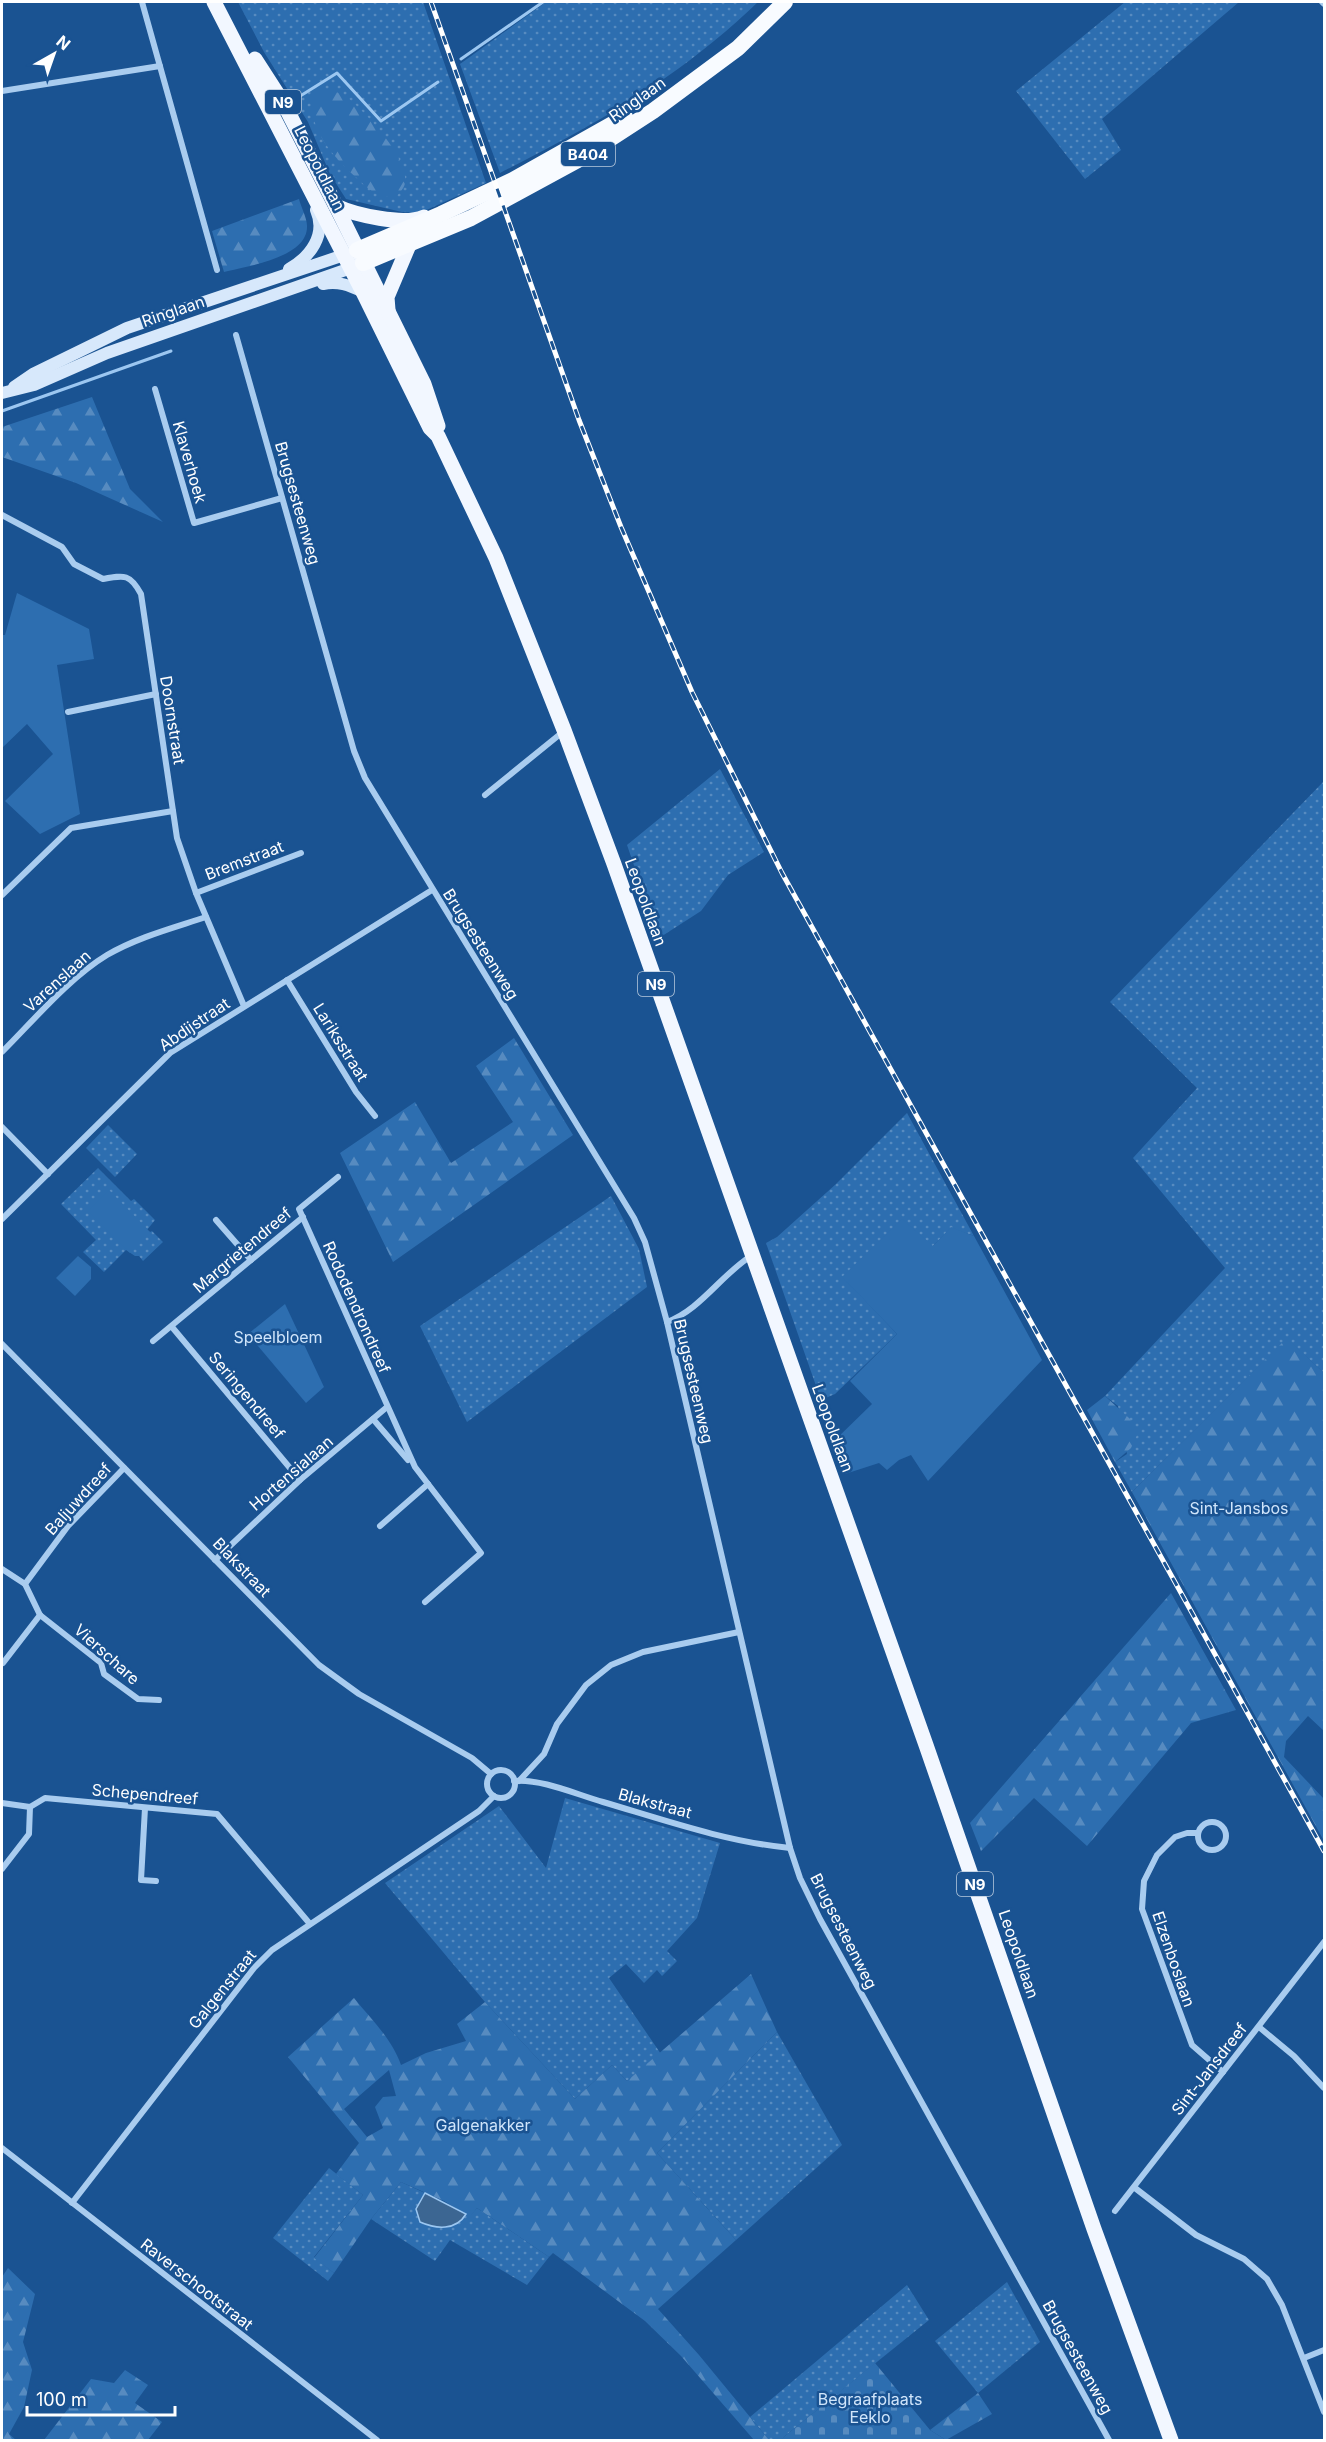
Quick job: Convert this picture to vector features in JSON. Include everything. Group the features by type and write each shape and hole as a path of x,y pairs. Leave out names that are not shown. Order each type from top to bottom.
{"highway":[{"name":"Ringlaan","path":"354,259 513,180 626,117 728,42 770,2"},
{"name":"Ringlaan","path":"354,259 409,245 516,195 615,136 738,48 785,2"}],"main road":[{"name":"Leopoldlaan","path":"214,2 314,197 388,313 424,384 438,425 438,436"},
{"name":"Leopoldlaan","path":"223,2 256,61 284,104 336,206 363,292 430,428 438,436 496,558 564,730 926,1745 1094,2229 1171,2440"},
{"path":"272,278 305,259 314,247 321,225 314,197"},
{"path":"336,206 352,212 405,221 416,220 432,213 441,214"},
{"path":"388,313 387,297 409,245"},
{"name":"Ringlaan","path":"5,392 33,374 127,328 272,278 354,259"},
{"name":"Ringlaan","path":"5,392 34,385 107,353 307,284 354,259"},
{"path":"307,284 334,282 363,292"}],"street":[{"path":"142,2 217,270"},
{"path":"2,92 160,66"},
{"name":"Brugsesteenweg","path":"236,335 354,751 365,778 634,1218 645,1242 667,1322 790,1848 800,1878 820,1919 1109,2440"},
{"name":"Klaverhoek","path":"155,389 194,524 282,498"},
{"name":"Doornstraat","path":"2,515 62,547 74,564 103,579 128,577 134,581 141,594 177,838 196,893 244,1006"},
{"path":"68,712 156,694"},
{"path":"485,795 564,730"},
{"path":"2,895 71,828 173,811"},
{"name":"Bremstraat","path":"196,893 301,853"},
{"name":"Abdijstraat","path":"2,1219 170,1053 432,890"},
{"name":"Varenslaan","path":"2,1052 75,980 108,955 154,933 206,917"},
{"name":"Lariksstraat","path":"287,980 356,1092 375,1116"},
{"path":"2,1127 48,1174"},
{"name":"Margrietendreef","path":"153,1341 303,1217 299,1209 338,1177"},
{"name":"Rododendrondreef","path":"303,1217 415,1467"},
{"path":"216,1220 251,1260"},
{"path":"667,1322 686,1314 734,1267 752,1255"},
{"name":"Seringendreef","path":"172,1327 300,1480"},
{"name":"Blakstraat","path":"2,1344 319,1665 359,1694 472,1758 491,1774"},
{"name":"Hortensialaan","path":"215,1560 300,1480 387,1407"},
{"path":"373,1419 415,1467 481,1552 425,1602"},
{"name":"Baljuwdreef","path":"25,1584 68,1526 124,1468"},
{"path":"380,1526 428,1484"},
{"path":"2,1569 25,1584"},
{"name":"Vierschare","path":"25,1584 40,1615 101,1663 104,1674 138,1699 159,1700"},
{"path":"3,1663 40,1615"},
{"path":"516,1781 510,1773 500,1770 491,1774 487,1784 494,1796 509,1795 516,1781 544,1755 557,1724 585,1685 611,1665 643,1652 739,1632"},
{"name":"Blakstraat","path":"516,1781 554,1787 739,1840 790,1848"},
{"name":"Galgenstraat","path":"72,2203 254,1968 272,1950 479,1811 494,1796"},
{"name":"Schependreef","path":"2,1803 30,1807 45,1797 217,1814 310,1924"},
{"path":"2,1869 29,1834 30,1807"},
{"path":"145,1808 141,1880 156,1881"},
{"name":"Elzenboslaan","path":"1198,1833 1199,1841 1209,1850 1222,1846 1226,1838 1225,1829 1217,1822 1208,1822 1198,1833 1175,1837 1157,1855 1144,1881 1142,1909 1192,2044 1223,2072"},
{"name":"Sint-Jansdreef","path":"1115,2211 1324,1942"},
{"path":"1259,2027 1294,2056 1324,2088"},
{"name":"Raverschootstraat","path":"2,2148 376,2440"},
{"path":"1135,2188 1196,2235 1244,2259 1267,2279 1282,2305 1324,2412"},
{"path":"1304,2358 1324,2350"}],"green space":[{"path":"238,2 423,2 486,183 420,213 402,212 346,199 330,174 308,122 264,52"},
{"path":"546,2 758,2 714,41 664,79 583,129 500,173 460,64"},
{"path":"1125,2 1239,2 1102,119 1121,150 1085,179 1016,91"},
{"path":"328,89 353,102 393,148 405,173 405,183 395,198 381,196 369,189 349,171 323,140 313,117 312,104 314,91"},
{"path":"299,199 307,226 305,237 298,246 274,259 224,272 212,231"},
{"path":"92,397 130,489 163,522 76,483 2,457 2,427"},
{"path":"17,593 89,629 94,659 57,665 80,814 40,834 5,801 53,754 27,724 2,748 2,635 5,635"},
{"path":"720,769 764,852 728,875 701,911 659,938 627,845"},
{"path":"1324,781 1324,1373 1287,1339 1132,1492 1115,1462 1127,1454 1118,1406 1105,1396 1225,1268 1133,1158 1197,1088 1110,1002"},
{"path":"514,1038 573,1135 393,1262 340,1153 415,1102 451,1163 513,1122 476,1066"},
{"path":"907,1113 974,1236 951,1228 933,1246 843,1277 897,1334 835,1394 821,1400 766,1243 777,1237 836,1184"},
{"path":"108,1125 137,1154 115,1177 86,1148"},
{"path":"98,1168 131,1201 134,1199 155,1220 147,1230 152,1231 163,1242 143,1261 139,1256 126,1250 104,1272 83,1252 96,1240 61,1204"},
{"path":"109,1190 150,1232 130,1253 88,1211"},
{"path":"611,1196 639,1249 647,1287 467,1422 420,1326"},
{"path":"902,1219 933,1246 951,1227 974,1236 1042,1360 928,1481 911,1455 899,1460 887,1470 879,1463 845,1474 833,1442 872,1404 850,1381 897,1334 842,1277"},
{"path":"78,1256 91,1267 91,1279 75,1296 56,1278"},
{"name":"Speelbloem","path":"285,1304 324,1387 306,1403 248,1334"},
{"name":"Sint-Jansbos","path":"1287,1338 1324,1373 1324,1731 1308,1716 1286,1741 1284,1757 1324,1799 1324,1841 1132,1492"},
{"path":"1105,1396 1130,1419 1137,1435 1131,1448 1115,1462 1087,1410"},
{"path":"1171,1593 1236,1710 1191,1723 1087,1846 1034,1798 981,1851 970,1823"},
{"path":"565,1798 720,1843 697,1918 667,1951 677,1961 662,1976 657,1970 644,1983 626,1964 609,1978 661,2054 627,2081 612,2065 575,2099 485,2002 385,1883 499,1806 546,1868"},
{"name":"Galgenakker","path":"751,1974 777,2032 657,2153 736,2240 658,2309 769,2440 754,2440 681,2356 645,2321 553,2253 549,2257 477,2208 470,2217 444,2201 401,2182 371,2219 334,2273 314,2258 363,2195 336,2174 359,2143 288,2057 354,1998 387,2038 401,2065 426,2053 466,2041 457,2024 485,2002 575,2099 612,2065 627,2081","holes":["389,2070 396,2096 383,2097 375,2107 383,2128 367,2137 344,2109"]},
{"path":"777,2032 842,2145 736,2240 657,2153"},
{"path":"329,2168 363,2195 314,2257 334,2273 328,2281 273,2238"},
{"path":"401,2182 425,2193 420,2200 428,2225 454,2224 466,2214 470,2216 477,2208 549,2257 527,2285 450,2240 435,2261 371,2219"},
{"path":"8,2268 35,2294 23,2342 32,2370 24,2407 9,2434 16,2440 2,2440 2,2277"},
{"path":"1007,2282 1040,2342 978,2393 935,2341"},
{"path":"907,2285 929,2320 780,2440 769,2440 750,2417"},
{"name":"Begraafplaats Eeklo","path":"875,2363 930,2430 946,2440 780,2440"},
{"path":"125,2370 148,2385 135,2403 162,2422 148,2440 44,2440 91,2379 114,2383"},
{"path":"978,2393 992,2414 946,2440 930,2430"}],"shaded area":[{"path":"425,2193 466,2214 462,2220 451,2226 439,2227 420,2222 416,2209"}],"waterway":[{"path":"461,59 543,2"},
{"path":"297,98 337,73 381,121 438,82"},
{"path":"2,411 171,351"}],"railway":[{"path":"431,2 579,420 621,527 692,692 782,873 1324,1851"}]}
